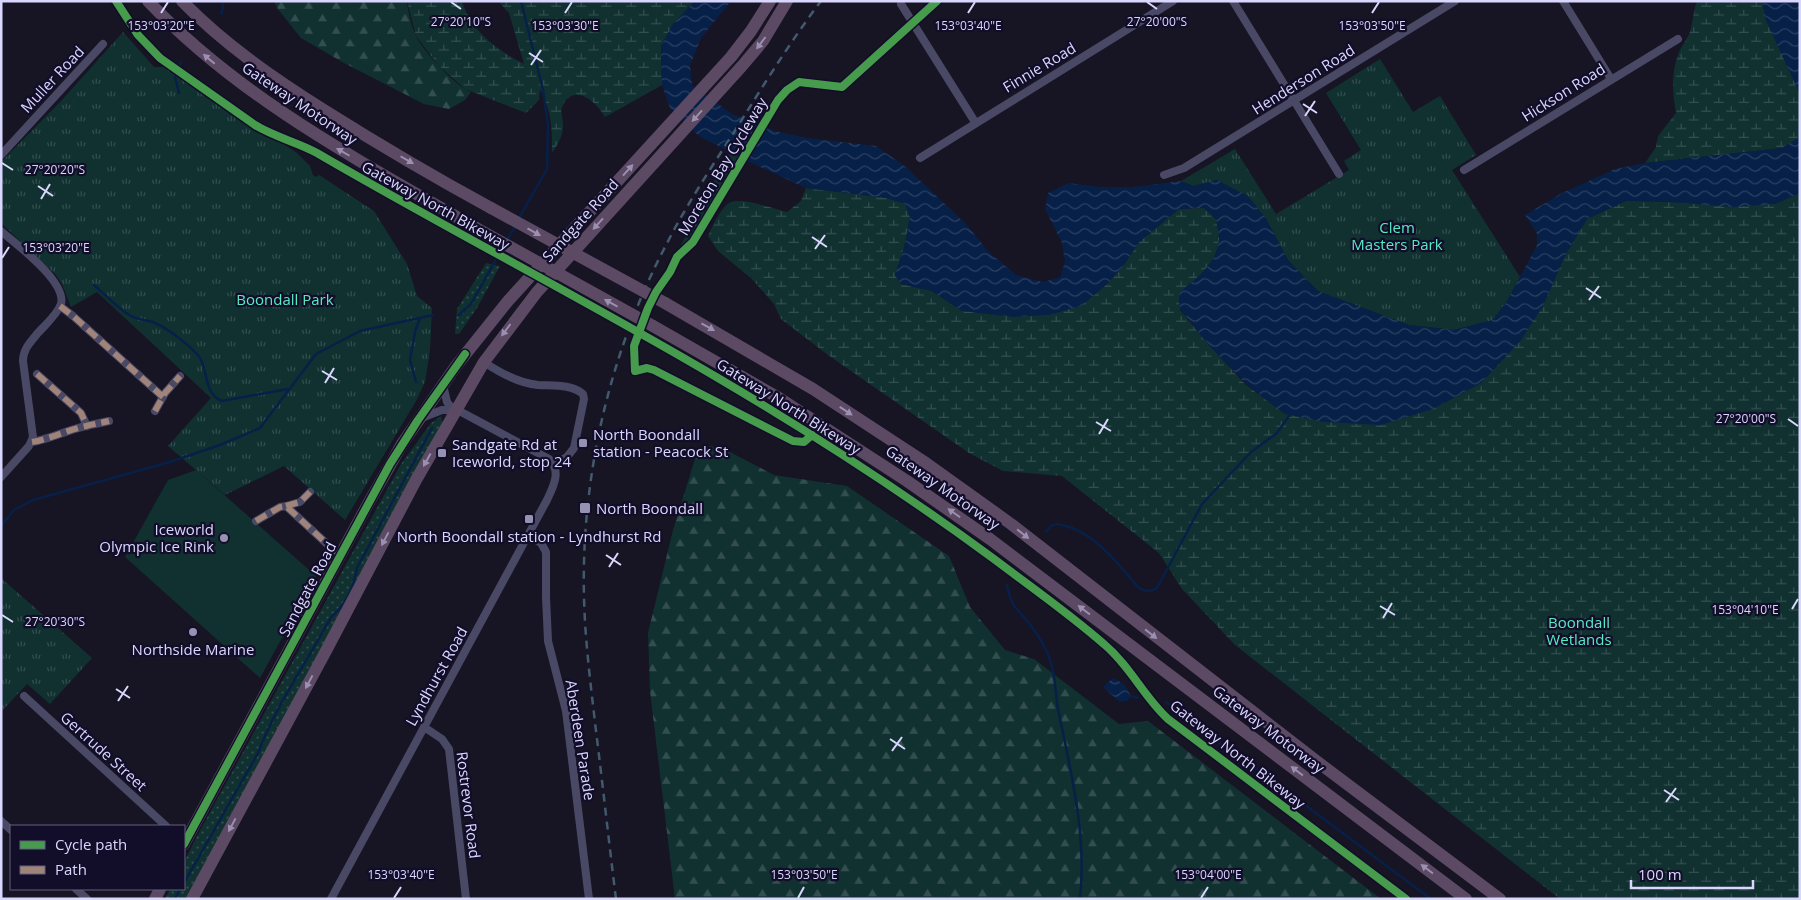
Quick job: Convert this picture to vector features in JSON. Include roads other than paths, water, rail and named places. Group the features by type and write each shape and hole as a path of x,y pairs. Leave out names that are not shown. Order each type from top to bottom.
{"highway":[{"name":"Gateway Motorway","path":"148,1 208,58 284,115 318,137 779,398 900,476 990,539 1466,899"},
{"name":"Gateway Motorway","path":"182,1 224,40 259,67 371,140 665,303 813,390 918,458 995,513 1319,763 1500,899"},
{"name":"Sandgate Road","path":"185,841 390,464 443,384 486,326 508,301 704,88 752,31 770,1"},
{"name":"Sandgate Road","path":"192,899 328,649 416,480 484,362 537,292 763,41 787,1"}],"street":[{"path":"842,86 937,1"},
{"name":"Finnie Road","path":"920,158 975,122 1173,1"},
{"path":"1233,1 1339,174"},
{"name":"Henderson Road","path":"1164,175 1184,168 1455,1"},
{"path":"1563,1 1611,79"},
{"path":"901,4 975,122"},
{"name":"Hickson Road","path":"1464,170 1678,39"},
{"name":"Muller Road","path":"1,155 103,44"},
{"path":"1,231 51,277 60,293 60,306 24,351 23,361 33,433 32,442 1,477"},
{"path":"60,306 163,397"},
{"path":"443,384 447,402 455,410 545,456 554,464 566,457 574,448 584,399 583,394 577,390 562,386 538,385 511,378 484,362"},
{"path":"37,374 81,413 87,426"},
{"path":"154,411 180,376"},
{"path":"418,420 442,410 455,410"},
{"path":"32,442 109,421"},
{"name":"Lyndhurst Road","path":"331,899 528,535 552,488 556,477 554,464"},
{"path":"256,521 286,506 300,502 310,492"},
{"path":"286,506 340,556"},
{"name":"Aberdeen Parade","path":"528,535 541,543 546,552 548,641 566,711 589,899"},
{"name":"Gertrude Street","path":"24,696 165,825"},
{"name":"Rostrevor Road","path":"424,727 442,739 449,749 466,899"},
{"path":"1,820 10,829"},
{"path":"77,890 87,899"}],"water":[{"path":"695,1 731,1 701,38 690,66 692,85 732,114 775,131 807,138 876,146 906,167 966,224 988,251 1016,275 1043,282 1060,277 1065,262 1062,243 1045,209 1048,193 1068,183 1100,187 1133,187 1181,181 1193,186 1217,180 1248,196 1265,217 1288,260 1318,291 1409,325 1454,330 1493,320 1507,301 1537,245 1537,234 1525,215 1562,193 1615,169 1645,163 1782,148 1797,139 1800,134 1800,193 1775,204 1733,207 1657,201 1626,201 1587,219 1567,252 1543,306 1521,340 1481,383 1433,409 1381,425 1324,422 1285,414 1246,384 1208,344 1180,309 1179,293 1205,270 1218,248 1219,237 1216,219 1204,208 1179,209 1139,242 1124,265 1107,284 1081,306 1049,315 1012,317 962,311 932,291 901,284 895,275 904,248 910,217 905,204 887,198 806,188 747,161 699,136 670,108 662,85 661,46 673,24"},
{"path":"1762,1 1800,1 1800,94 1766,20"},
{"path":"1113,678 1124,684 1131,696 1127,701 1120,702 1103,687"}],"waterway":[{"path":"221,14 223,8 222,1"},
{"path":"519,218 547,169 548,125 543,90 521,1"},
{"path":"175,77 179,93"},
{"path":"507,240 516,225"},
{"path":"459,315 471,304 503,247"},
{"path":"94,285 129,315 161,326 189,346 198,355 204,366 211,392 222,401 288,389"},
{"path":"1,526 14,510 33,500 170,462 220,445 260,428 316,354 360,331 433,315"},
{"path":"416,382 410,360 415,332 420,318"},
{"path":"1046,532 1051,526 1058,524 1085,534 1105,550 1139,588 1148,591 1155,589 1202,504 1251,452 1277,433 1291,413"},
{"path":"185,881 258,753 265,735 292,684 331,617 341,607 348,595 354,582 357,568 432,428"},
{"path":"1007,585 1013,604 1039,637 1053,670 1058,709 1073,780 1080,827 1082,875 1080,899"},
{"path":"1131,696 1138,698"},
{"path":"1166,702 1431,899"},
{"path":"175,899 180,890"}],"railway":[{"path":"616,899 590,681 584,597 584,552 588,507 593,463 602,418 628,331 672,233 698,188 767,80 821,1"}],"place":[{"name":"North Boondall station - Peacock St","path":"583,443"},
{"name":"Sandgate Rd at Iceworld, stop 24","path":"442,453"},
{"name":"North Boondall","path":"585,508"},
{"name":"North Boondall station - Lyndhurst Rd","path":"529,519"},
{"name":"Iceworld Olympic Ice Rink","path":"224,538"},
{"name":"Northside Marine","path":"193,632"}],"park label":[{"name":"Clem Masters Park","path":"1397,236"},
{"name":"Boondall Park","path":"285,299"},
{"name":"Boondall Wetlands","path":"1579,630"}]}
